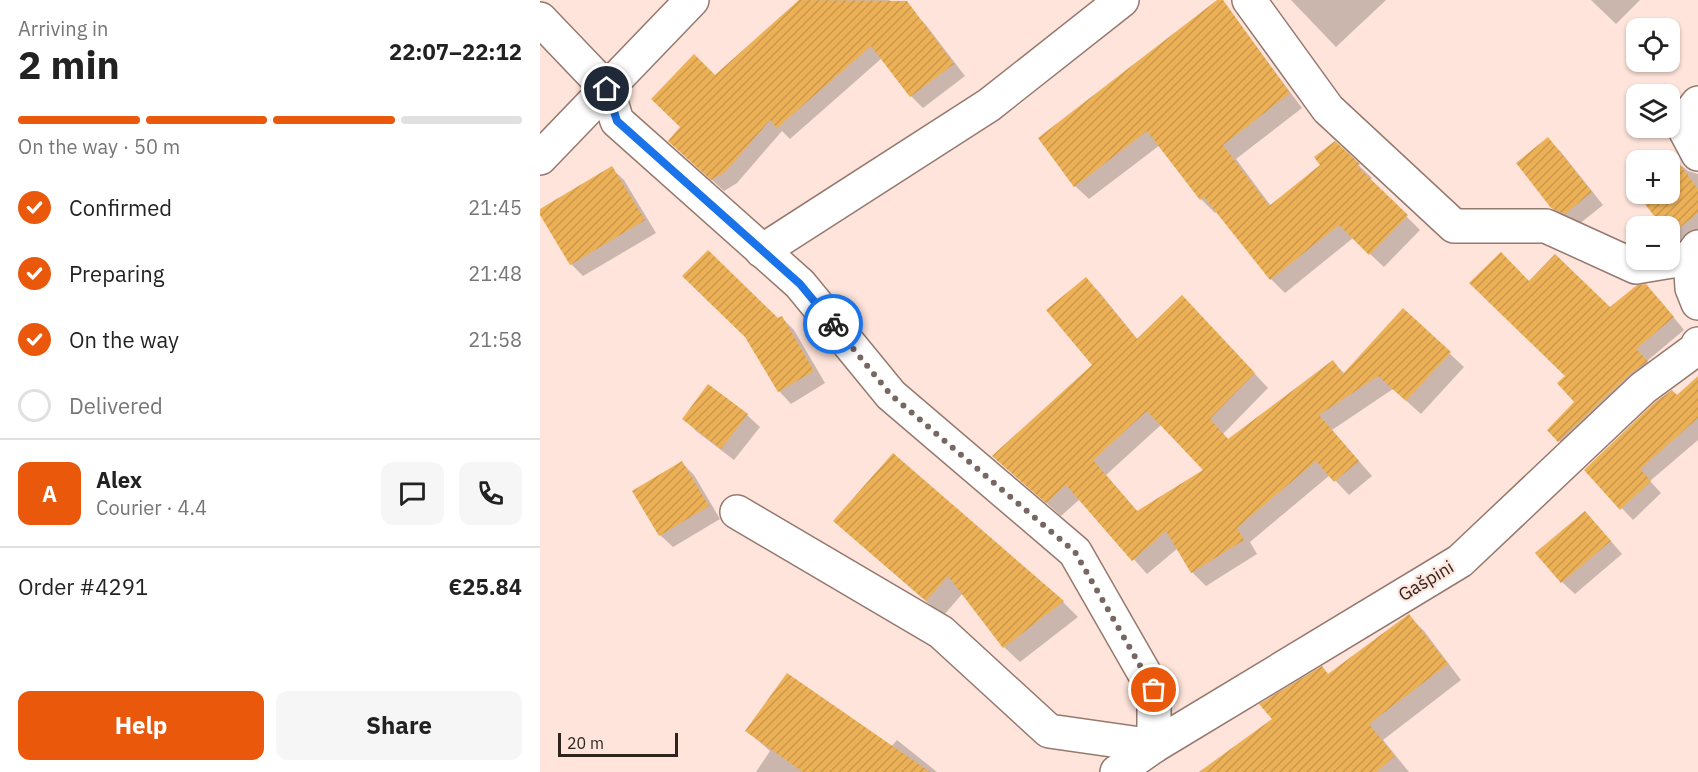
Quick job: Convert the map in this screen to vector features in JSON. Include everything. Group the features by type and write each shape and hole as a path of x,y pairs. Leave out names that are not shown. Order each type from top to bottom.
{"street":[{"path":"540,158 692,0"},
{"path":"762,250 989,105 1122,0"},
{"path":"1249,0 1328,109 1454,226 1546,226 1636,267 1694,253 1692,288 1698,303"},
{"path":"540,19 607,89 617,121 800,284 891,395 1075,552 1154,690 1154,746 1049,731 941,632 737,512"},
{"path":"1698,103 1682,124 1698,154"},
{"name":"Gašpini","path":"1117,772 1154,746 1460,561 1643,388 1697,347"}],"building":[{"path":"799,0 907,1 954,64 910,97 871,46 777,128 770,120 725,172 711,180 668,141 680,127 651,99 694,54 715,75"},
{"path":"1217,0 1223,0 1290,93 1223,145 1269,206 1320,165 1314,157 1335,141 1360,164 1357,166 1408,215 1369,255 1339,225 1270,280 1204,197 1200,200 1147,131 1074,187 1038,138"},
{"path":"1548,137 1592,192 1565,214 1551,208 1516,163"},
{"path":"1680,165 1698,189 1698,213 1680,227 1680,216 1654,216 1645,204 1680,204"},
{"path":"612,166 645,220 570,265 540,215 540,209"},
{"path":"708,250 778,318 782,316 814,371 778,392 745,337 682,276"},
{"path":"1501,252 1529,281 1555,254 1610,307 1637,285 1646,284 1674,317 1636,349 1648,361 1630,374 1558,442 1547,430 1574,402 1557,383 1565,376 1469,283"},
{"path":"1086,277 1137,339 1182,295 1255,373 1210,419 1228,439 1333,360 1343,374 1403,308 1451,352 1406,401 1378,376 1319,415 1359,461 1334,482 1316,461 1237,528 1244,540 1191,573 1166,531 1132,561 1066,485 1046,503 992,456 1092,365 1046,310","holes":["1147,411 1203,470 1137,511 1093,460"]},
{"path":"1698,376 1698,418 1640,469 1651,481 1620,510 1584,470 1655,402 1672,390 1677,395"},
{"path":"708,384 748,414 721,449 682,419"},
{"path":"893,453 1064,601 1003,648 948,576 926,601 833,521"},
{"path":"682,461 709,506 659,536 632,491"},
{"path":"1585,511 1611,541 1561,583 1535,553"},
{"path":"1409,614 1448,664 1369,724 1395,756 1376,772 1199,772 1272,719 1259,704 1322,666 1328,674"},
{"path":"787,673 930,772 803,772 745,731"}],"way so far":[{"path":"833,324 891,395 1075,552 1154,690"}],"route":[{"path":"607,89 617,121 800,284 833,324"}]}
